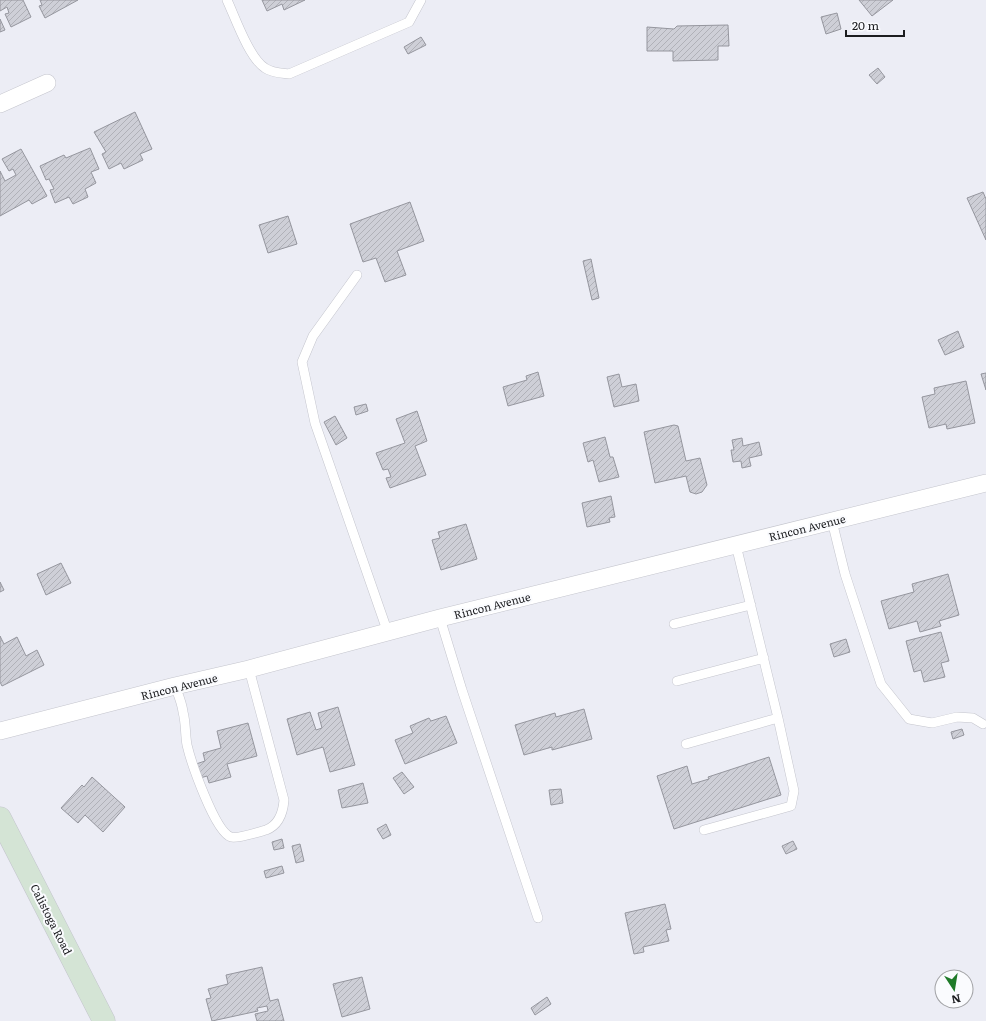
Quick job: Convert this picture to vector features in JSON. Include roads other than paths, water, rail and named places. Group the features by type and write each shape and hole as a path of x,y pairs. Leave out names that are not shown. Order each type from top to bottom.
{"main road":[{"name":"Calistoga Road","path":"0,818 104,1021"}],"street":[{"path":"0,104 47,83"},
{"name":"Rincon Avenue","path":"0,731 175,686 249,669 440,618 986,483"}],"lane":[{"path":"227,0 249,49 264,68 275,73 289,74 409,22 421,0"},
{"path":"357,275 313,336 302,362 315,423 388,633"},
{"path":"832,521 845,574 881,684 909,719 932,723 957,716 973,718 983,724"},
{"path":"704,830 791,806 794,791 764,658 736,545"},
{"path":"674,624 751,605"},
{"path":"440,618 462,690 538,918"},
{"path":"677,681 764,658"},
{"path":"175,686 183,711 188,746 203,792 216,822 224,834 232,838 254,833 268,829 278,821 283,812 284,800 249,669"},
{"path":"686,744 778,718"}]}
